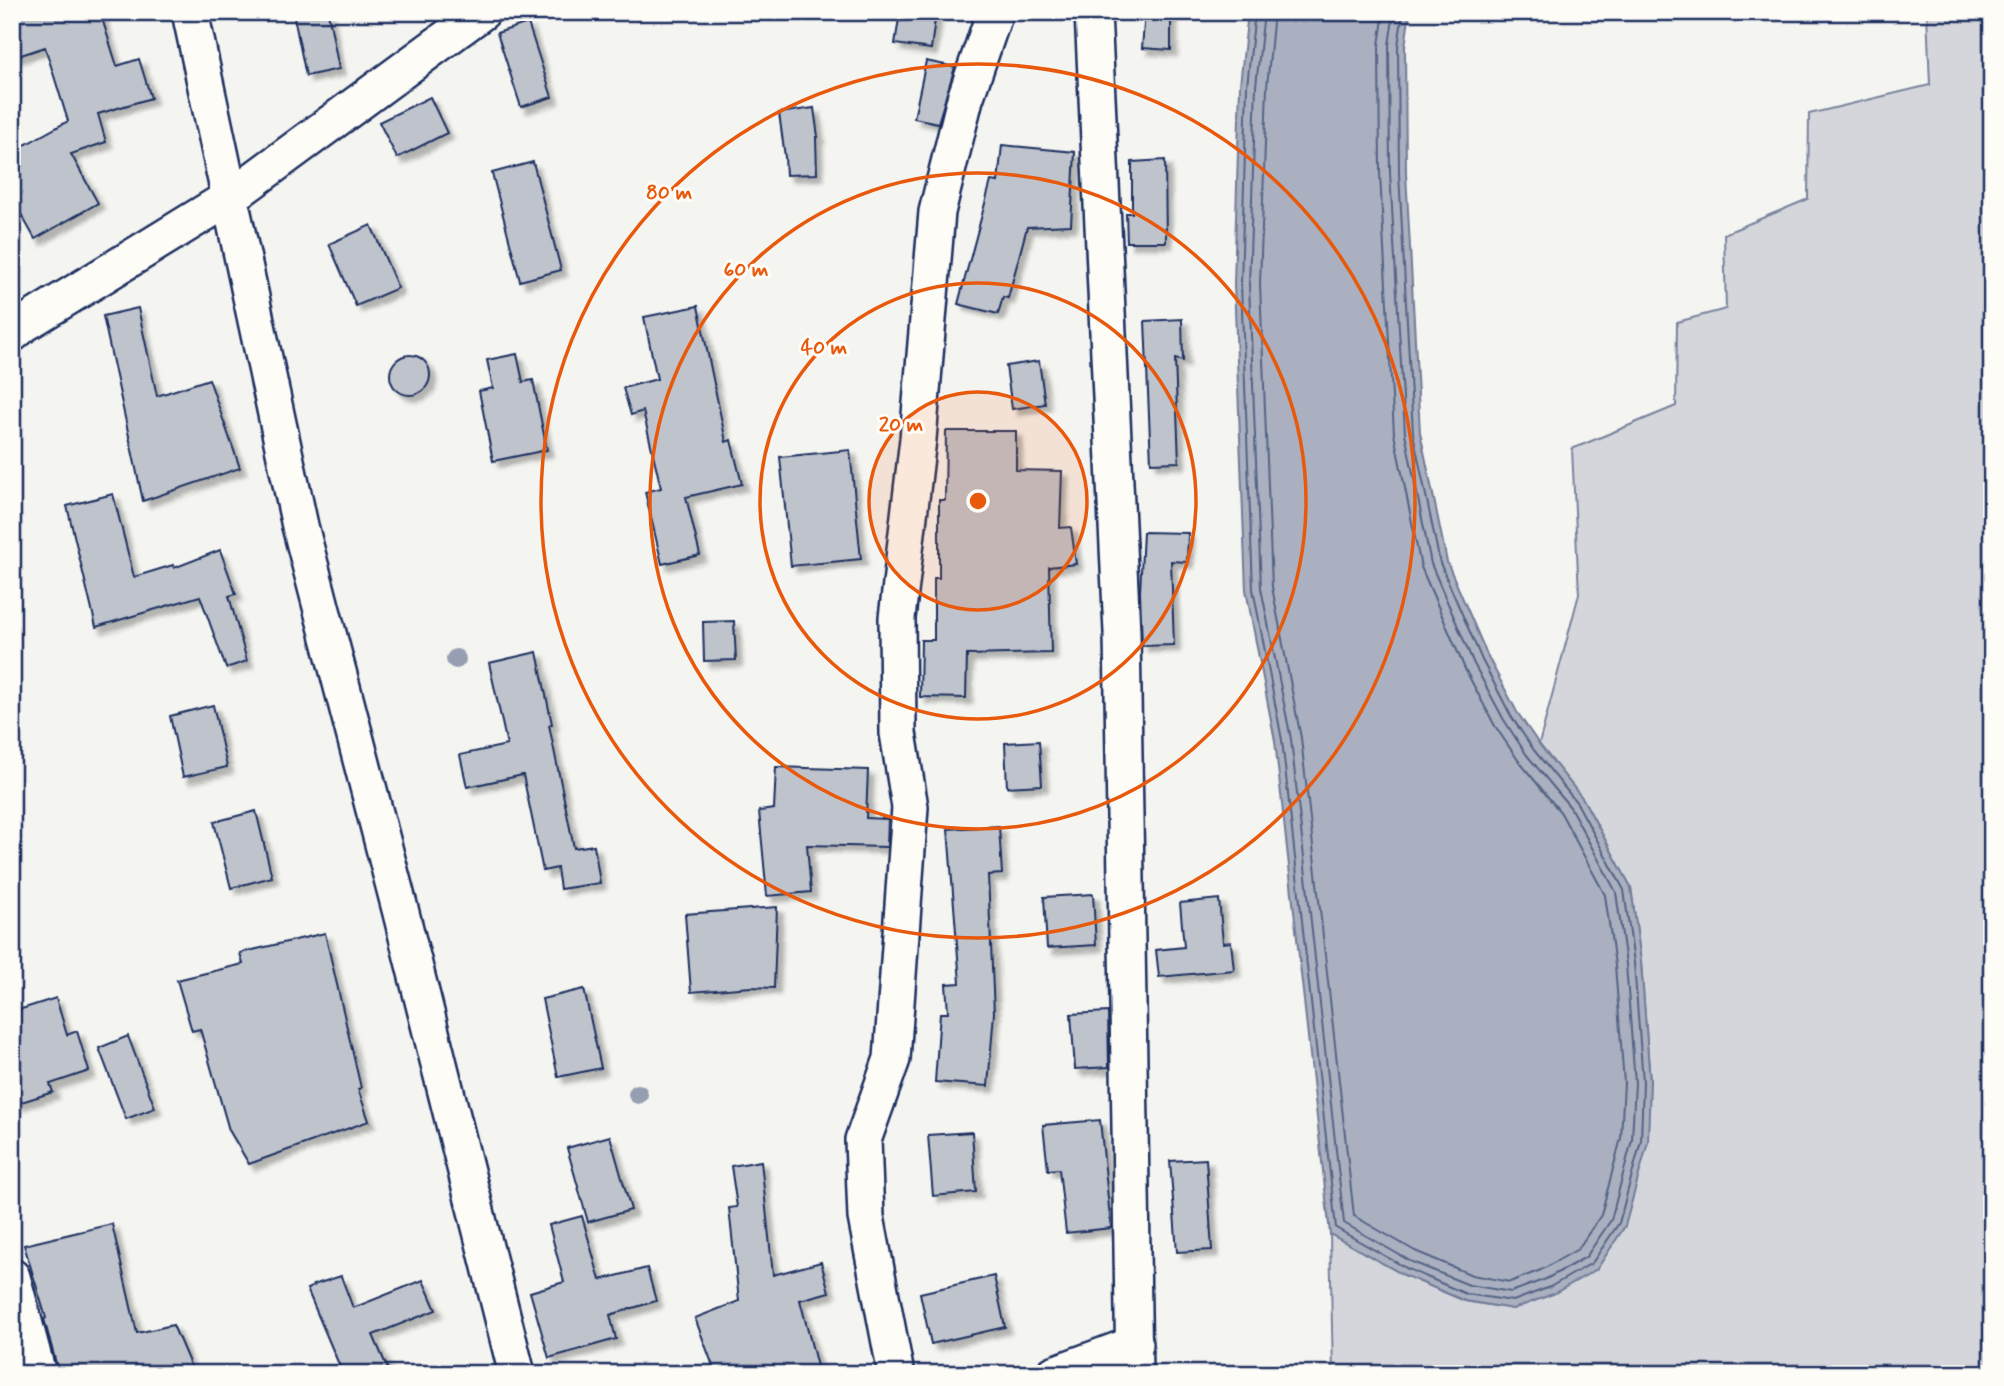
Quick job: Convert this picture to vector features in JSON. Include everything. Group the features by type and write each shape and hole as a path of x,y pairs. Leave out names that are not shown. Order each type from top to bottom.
{"street":[{"path":"190,12 300,526 397,896 517,1374"},
{"path":"12,334 24,324 229,198 482,12"},
{"path":"896,1374 866,1217 863,1139 892,1059 910,807 898,733 897,618 918,439 937,212 965,99 995,12"},
{"path":"1054,1374 1134,1359 1122,632 1093,12"},
{"path":"12,1277 38,1374"}],"shaded area":[{"path":"1927,12 1992,12 1992,1374 1333,1374 1330,1234 1404,1275 1465,1301 1513,1309 1650,1082 1641,962 1631,887 1583,799 1539,744 1579,594 1572,449 1676,406 1677,322 1726,309 1724,234 1808,199 1809,114 1930,85"}],"water":[{"path":"1248,12 1410,12 1405,46 1406,173 1420,432 1447,562 1488,657 1517,712 1583,799 1631,887 1641,962 1650,1082 1648,1142 1625,1226 1597,1269 1553,1294 1513,1309 1465,1301 1404,1275 1330,1234 1275,741 1246,590 1234,284 1240,85"}],"building":[{"path":"12,12 100,12 117,66 139,59 151,98 98,114 106,142 71,154 98,203 35,239 12,198 12,152 68,121 45,47 12,58"},
{"path":"293,12 328,12 339,69 306,76"},
{"path":"900,12 936,12 931,49 895,44"},
{"path":"1145,12 1171,12 1171,50 1142,48"},
{"path":"528,23 552,97 521,107 497,33"},
{"path":"926,61 955,67 938,123 914,118"},
{"path":"430,97 447,133 397,158 379,122"},
{"path":"814,108 818,137 817,174 786,175 779,113"},
{"path":"1002,145 1075,152 1071,225 1027,227 1008,298 1003,297 998,314 958,304 991,181 998,182"},
{"path":"1165,160 1166,242 1127,242 1126,213 1132,213 1132,162"},
{"path":"533,162 561,270 520,281 492,173"},
{"path":"371,225 398,288 356,306 329,244"},
{"path":"698,306 726,442 731,440 742,484 686,497 700,555 662,564 645,492 661,488 643,411 631,415 623,388 657,379 644,317"},
{"path":"138,308 157,396 209,379 240,468 143,501 103,316"},
{"path":"1182,319 1183,361 1175,359 1179,462 1151,463 1145,321"},
{"path":"517,354 523,382 533,380 547,450 493,461 479,391 493,388 487,360"},
{"path":"410,355 418,356 424,361 429,367 429,383 424,389 418,394 410,395 402,394 396,389 391,383 390,375 391,367 396,361 402,356"},
{"path":"1039,361 1045,404 1012,409 1006,366"},
{"path":"946,431 1016,431 1016,470 1062,471 1060,528 1071,527 1076,564 1049,567 1051,653 967,655 966,698 920,697 921,640 934,640 934,578 939,578 939,500 945,500"},
{"path":"850,450 861,559 791,566 780,457"},
{"path":"113,494 134,577 173,565 174,568 220,550 236,594 229,596 247,661 226,668 200,596 96,627 67,506"},
{"path":"1143,532 1188,533 1187,562 1171,561 1174,645 1142,646 1140,592"},
{"path":"734,621 736,660 704,661 703,622"},
{"path":"537,652 574,848 594,845 600,883 560,889 557,868 543,871 523,775 467,787 460,755 507,745 489,663"},
{"path":"213,705 227,767 183,777 170,716"},
{"path":"1039,741 1042,785 1007,787 1005,743"},
{"path":"776,767 868,770 866,818 888,819 887,847 807,845 811,892 767,896 759,811 774,809"},
{"path":"256,811 272,877 231,888 214,822"},
{"path":"999,826 1002,874 988,875 994,1013 988,1086 935,1082 940,1013 948,1013 946,984 960,983 948,829"},
{"path":"1093,894 1096,945 1047,948 1044,897"},
{"path":"1219,899 1223,943 1231,942 1234,970 1159,977 1156,950 1184,947 1180,903"},
{"path":"777,907 774,988 751,987 691,992 685,914"},
{"path":"325,933 361,1088 358,1089 369,1121 249,1164 229,1130 200,1029 192,1031 177,980 243,964 240,953"},
{"path":"584,989 601,1068 558,1077 542,999"},
{"path":"56,998 67,1035 77,1031 89,1071 50,1084 53,1092 12,1105 12,1012"},
{"path":"1108,1012 1109,1067 1075,1069 1071,1014"},
{"path":"128,1036 155,1108 126,1119 99,1048"},
{"path":"1100,1120 1111,1228 1066,1233 1059,1169 1048,1170 1043,1125"},
{"path":"972,1132 976,1192 933,1196 928,1135"},
{"path":"610,1136 631,1210 588,1222 567,1148"},
{"path":"1206,1159 1212,1250 1177,1252 1170,1161"},
{"path":"761,1161 773,1275 821,1262 829,1292 800,1300 819,1374 716,1374 695,1318 739,1301 729,1208 737,1207 731,1166"},
{"path":"582,1216 600,1280 647,1268 656,1301 610,1315 616,1339 549,1358 530,1292 564,1282 549,1225"},
{"path":"112,1224 137,1333 173,1325 194,1374 59,1374 44,1319 46,1318 24,1245"},
{"path":"341,1276 353,1308 423,1280 436,1310 373,1335 390,1374 343,1374 307,1289"},
{"path":"994,1276 1005,1327 931,1344 920,1293"}]}
